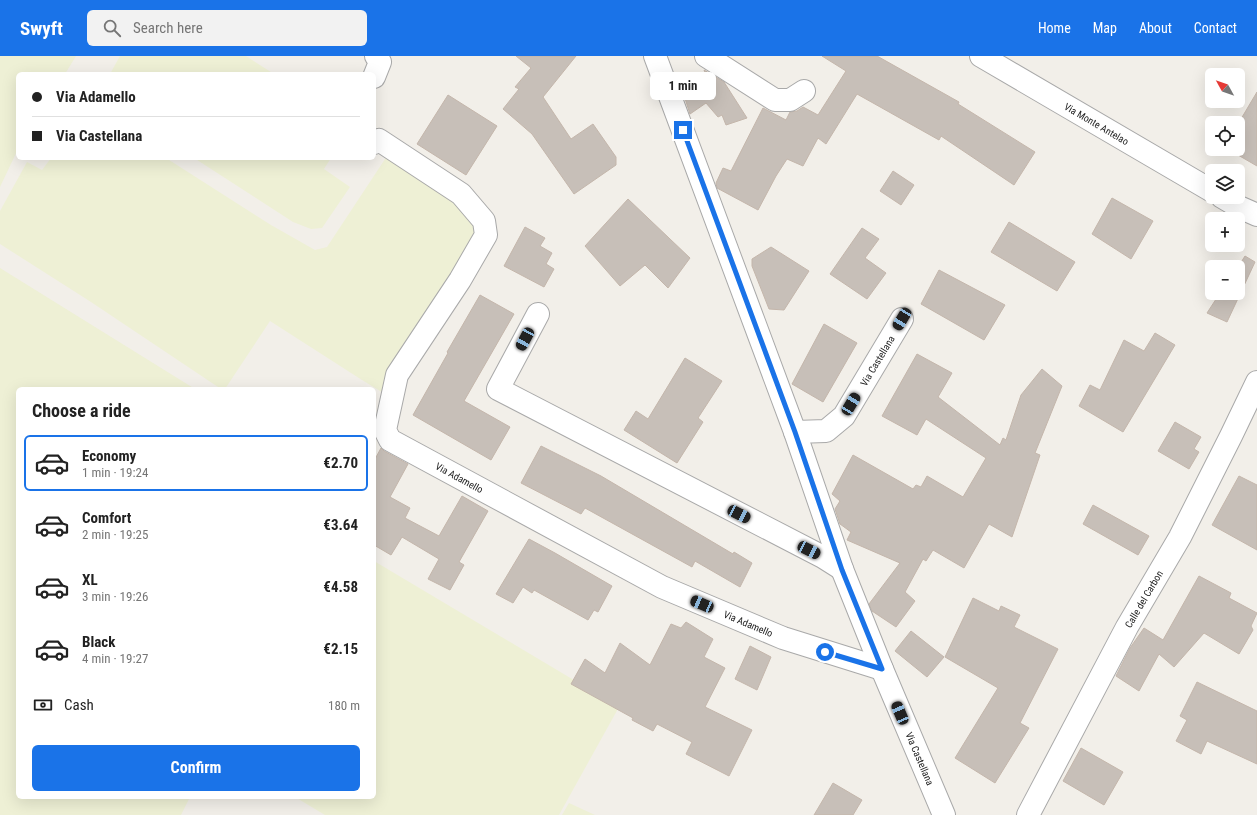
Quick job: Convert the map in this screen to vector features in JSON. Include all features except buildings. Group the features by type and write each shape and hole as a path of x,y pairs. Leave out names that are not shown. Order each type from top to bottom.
{"street":[{"path":"376,56 380,62 376,72"},
{"name":"Via Castellana","path":"655,56 795,432 842,570 944,815"},
{"path":"706,56 775,100 790,100 804,91"},
{"name":"Via Monte Antelao","path":"982,56 1006,62 1205,187"},
{"name":"Via Adamello","path":"376,142 379,140 460,194 484,221 486,235 460,280 396,375 385,430 390,440 662,587 782,638 882,669"},
{"path":"1234,204 1257,215"},
{"path":"538,314 498,389 824,557 842,570"},
{"name":"Via Castellana","path":"795,432 826,431 844,416 902,319"},
{"name":"Calle del Carbon","path":"1028,815 1127,627 1180,537 1257,382"}],"green space":[{"path":"0,56 76,56 66,72 16,72 16,153 0,187"},
{"path":"120,56 246,56 271,72 111,72"},
{"path":"391,150 479,218 479,238 395,400 270,321 226,387 218,387 91,302 0,244 0,211 27,162 42,170 50,160 169,160 271,225 315,250 327,247"},
{"path":"197,160 330,160 324,169 350,187 322,228 311,229 293,222"},
{"path":"0,268 192,387 16,387 16,799 189,799 181,815 0,815"},
{"path":"376,562 619,707 559,815 325,815 298,799 376,799"},
{"path":"569,803 595,815 562,815"}],"route":[{"path":"683,130 781,398 795,432 842,570 882,669 825,652"}]}
